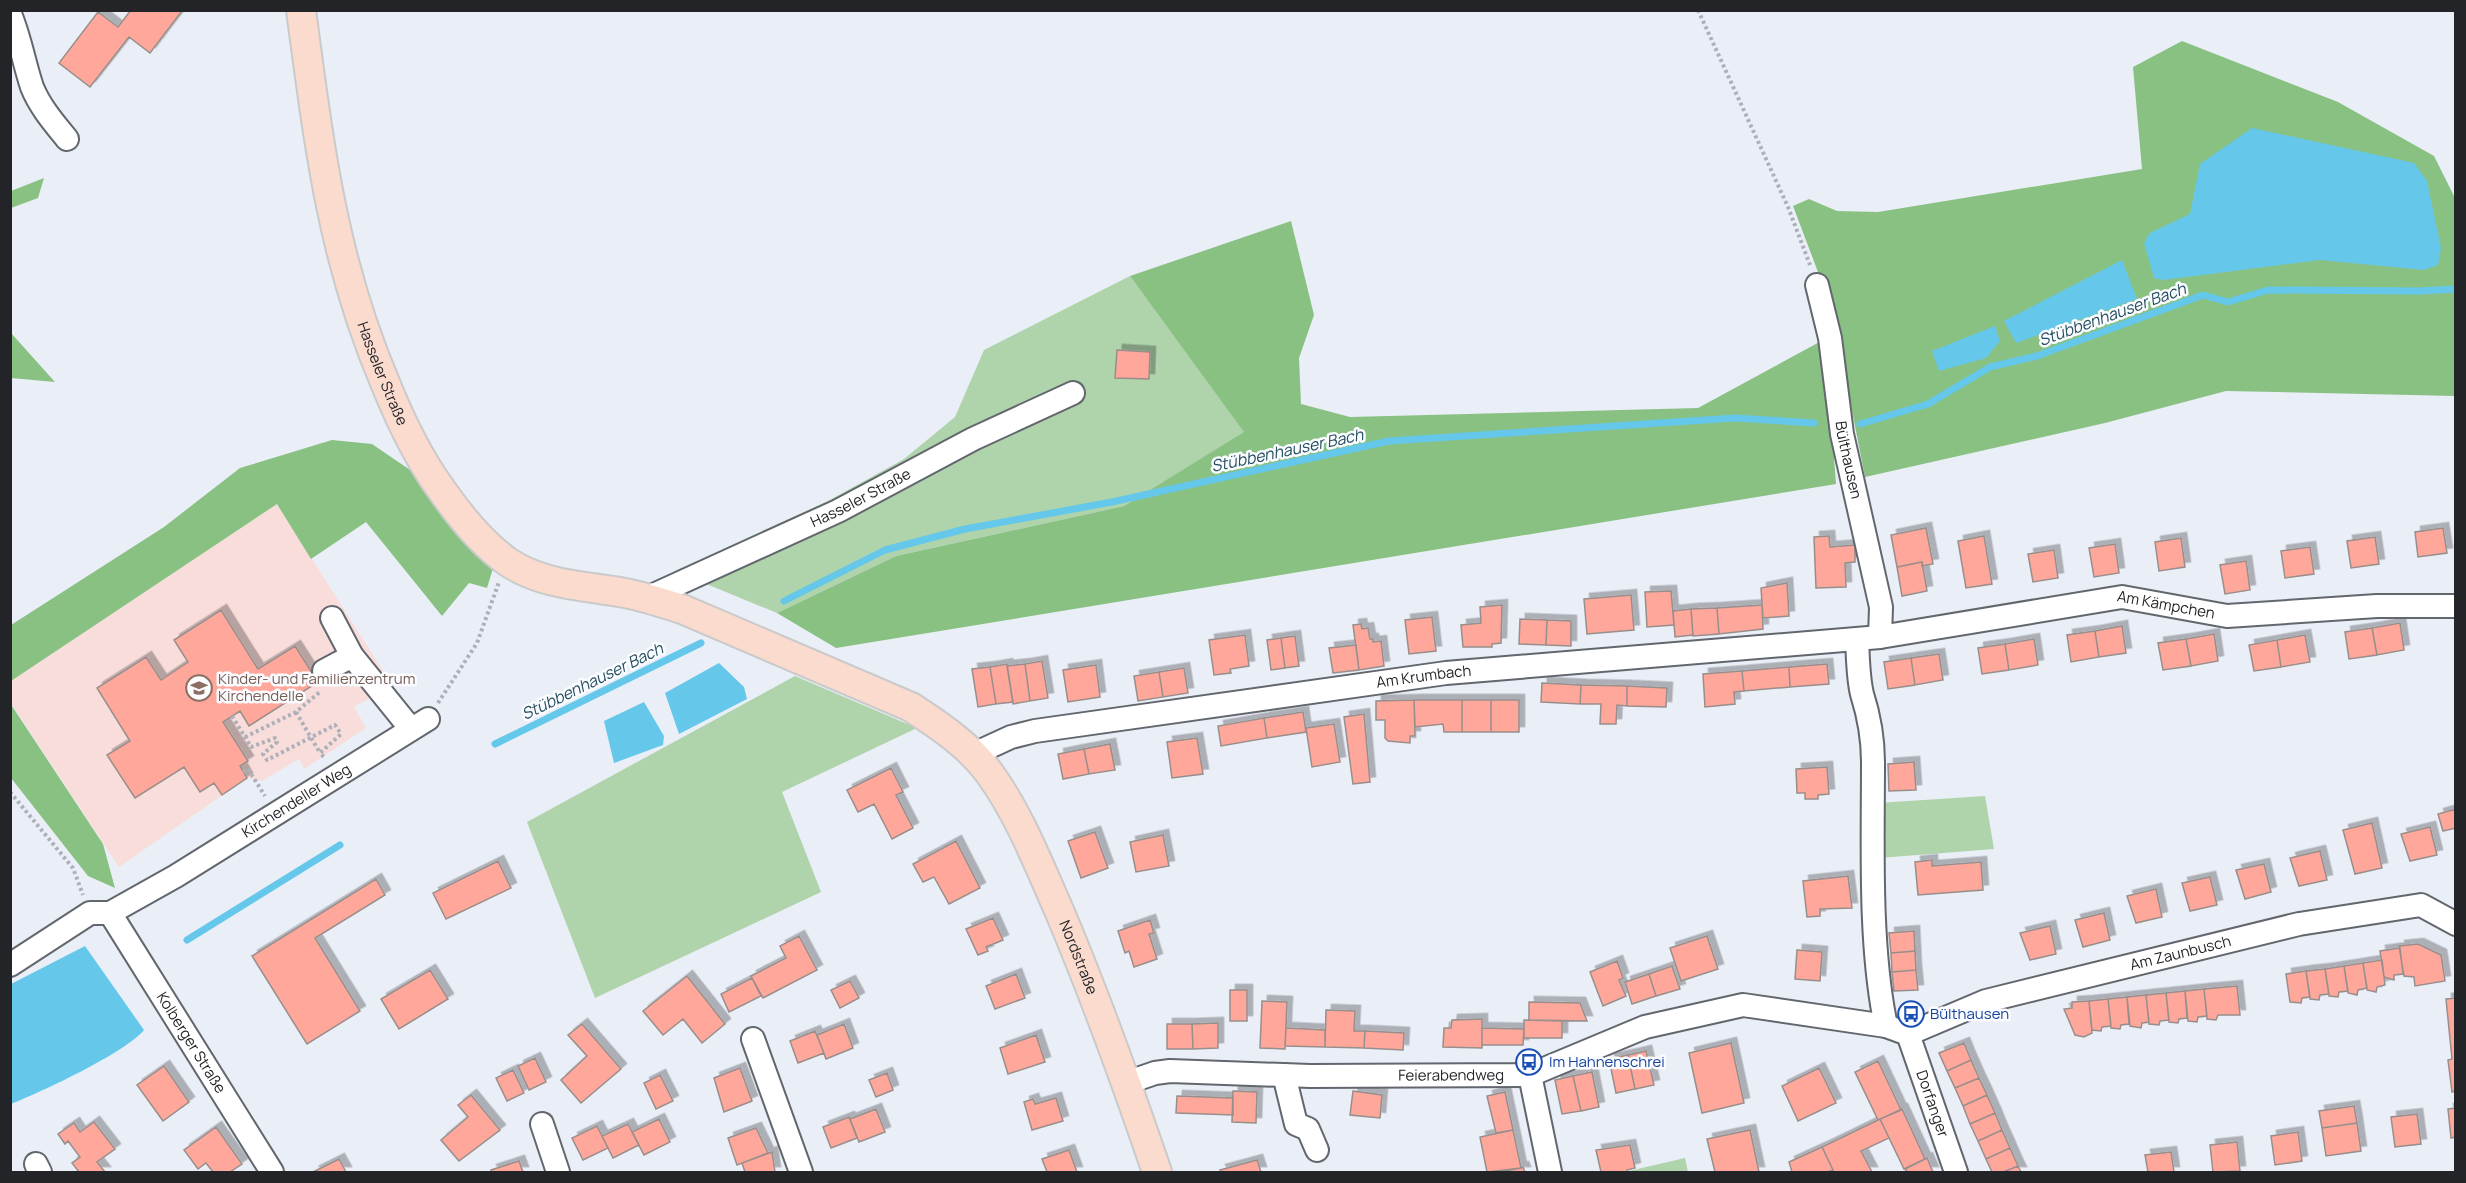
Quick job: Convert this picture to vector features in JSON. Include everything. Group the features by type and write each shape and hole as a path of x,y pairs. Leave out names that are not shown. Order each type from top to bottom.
{"main road":[{"name":"Hasseler Straße","path":"301,10 328,199 339,250 373,354 407,434 426,469 454,508 489,547 509,562 531,574 554,581 647,598 682,609 910,707 943,728 974,754"},
{"name":"Nordstraße","path":"974,754 1004,796 1042,873 1126,1083 1157,1173"}],"street":[{"path":"10,14 23,47 33,88 48,116 67,139"},
{"name":"Bülthausen","path":"1817,285 1830,338 1842,434 1881,607 1880,637"},
{"name":"Hasseler Straße","path":"647,598 838,510 973,439 1073,393"},
{"name":"Am Kämpchen","path":"1880,637 2122,597 2227,616 2377,606 2456,606"},
{"path":"332,618 352,656 419,724"},
{"name":"Am Krumbach","path":"974,754 1011,737 1035,731 1446,673 1574,660 1880,637"},
{"path":"1857,640 1862,694 1868,705 1873,760 1871,804 1875,909 1882,1004 1886,1026"},
{"path":"324,671 352,656"},
{"name":"Kirchendeller Weg","path":"10,965 276,814 419,724"},
{"name":"Am Zaunbusch","path":"1908,1034 1986,1001 2299,924 2421,905 2456,924"},
{"name":"Kolberger Straße","path":"100,913 272,1173"},
{"name":"Feierabendweg","path":"1126,1083 1155,1073 1170,1071 1284,1075 1530,1075 1645,1027 1743,1005 1886,1026 1908,1034"},
{"name":"Dorfanger","path":"1908,1034 1956,1173"},
{"path":"753,1039 801,1173"},
{"path":"1284,1075 1296,1124 1308,1129 1317,1150"},
{"path":"1530,1075 1550,1173"},
{"path":"542,1124 558,1173"}],"path":[{"path":"1698,10 1788,207 1803,248"},
{"path":"419,724 477,643 509,562"},
{"path":"245,737 296,712 327,686 324,671"},
{"path":"296,712 320,753 337,776"},
{"path":"232,716 251,747 275,738 277,742 263,754 267,760 335,725 341,734 320,753"},
{"path":"243,772 248,769 276,814"},
{"path":"10,792 73,868 100,913"}],"shaded area":[{"name":"Kinder- und Familienzentrum Kirchendelle","path":"277,504 392,685 354,707 366,728 304,769 299,759 262,781 247,778 119,867 11,703 11,681"}],"green space":[{"path":"2182,41 2338,102 2434,156 2455,198 2455,396 2226,391 2105,423 1865,477 1832,309 1793,206 1809,199 1837,211 1878,212 2142,169 2133,67"},
{"path":"44,178 38,198 11,208 11,191"},
{"path":"1291,221 1314,315 1299,358 1301,404 1350,417 1698,408 1825,339 1836,484 836,648 777,613 896,556 1124,506 1244,432 1130,276"},
{"path":"1130,276 1245,432 1124,506 896,556 777,613 675,571 828,501 904,459 955,417 984,350"},
{"path":"11,333 55,382 11,378"},
{"path":"332,440 372,444 416,474 494,565 487,588 469,583 442,616 366,522 311,559 277,504 11,681 11,625 164,527 240,468"},
{"path":"795,676 917,728 782,792 821,892 595,998 527,822"},
{"path":"10,703 103,844 115,888 88,876 11,778"},
{"path":"1985,796 1994,849 1879,858 1878,803"},
{"path":"1685,1158 1688,1172 1629,1172 1629,1171"}],"water":[{"path":"2252,128 2414,163 2427,181 2441,248 2438,265 2424,270 2320,260 2163,280 2154,278 2144,243 2150,233 2190,214 2200,164"},
{"path":"2122,260 2137,299 2016,343 2004,321"},
{"path":"1995,326 2000,341 1986,358 1939,371 1932,351"},
{"path":"719,663 744,687 747,699 679,734 665,693"},
{"path":"644,702 664,736 663,745 614,763 604,721"},
{"path":"85,946 144,1030 119,1050 11,1104 11,984"}],"building":[{"path":"131,10 182,11 150,53 129,37 90,87 59,63 98,12 118,27"},
{"path":"1117,350 1150,352 1149,379 1115,378"},
{"path":"1926,528 1933,564 1922,566 1922,562 1897,567 1891,535"},
{"path":"2443,528 2447,553 2418,557 2415,532"},
{"path":"1829,536 1830,547 1855,545 1855,562 1845,563 1846,587 1816,588 1814,537"},
{"path":"1984,536 1992,584 1966,588 1958,541"},
{"path":"2375,537 2379,564 2351,568 2347,541"},
{"path":"2181,538 2185,567 2159,571 2155,542"},
{"path":"2115,544 2119,573 2094,577 2089,548"},
{"path":"2310,547 2314,574 2285,578 2281,551"},
{"path":"2054,550 2058,578 2033,582 2028,554"},
{"path":"2246,561 2250,590 2225,594 2220,565"},
{"path":"1922,562 1927,591 1902,596 1897,567"},
{"path":"1787,583 1789,616 1763,618 1761,588"},
{"path":"1671,591 1674,625 1647,627 1645,592"},
{"path":"1631,595 1634,630 1587,634 1584,599"},
{"path":"1502,605 1501,643 1492,644 1492,647 1463,647 1461,625 1481,623 1480,607"},
{"path":"1762,605 1763,629 1719,634 1717,608"},
{"path":"1717,608 1719,634 1693,636 1691,609"},
{"path":"1691,609 1693,635 1675,637 1673,611"},
{"path":"221,610 258,669 295,646 318,682 249,726 240,711 223,722 248,761 240,766 247,778 222,795 214,783 200,792 184,767 135,798 107,755 130,741 97,688 146,657 161,680 188,662 174,640"},
{"path":"1432,617 1436,651 1409,654 1405,620"},
{"path":"1520,619 1547,620 1546,645 1519,644"},
{"path":"1547,620 1571,621 1571,646 1546,645"},
{"path":"2400,623 2404,650 2377,655 2372,628"},
{"path":"1361,624 1362,629 1368,628 1370,639 1373,639 1373,642 1381,641 1384,666 1359,670 1353,625"},
{"path":"2122,626 2126,653 2099,657 2095,631"},
{"path":"2372,628 2377,655 2349,659 2345,632"},
{"path":"2095,631 2099,657 2071,662 2067,635"},
{"path":"2214,634 2218,661 2191,666 2186,639"},
{"path":"1245,635 1249,666 1230,669 1231,673 1214,675 1209,640"},
{"path":"2305,635 2310,662 2281,667 2277,640"},
{"path":"1295,636 1299,666 1285,668 1281,638"},
{"path":"1281,638 1285,668 1271,670 1267,640"},
{"path":"2034,639 2038,665 2009,670 2005,644"},
{"path":"2186,639 2191,666 2163,670 2158,643"},
{"path":"2277,640 2281,667 2254,671 2249,645"},
{"path":"2005,644 2009,670 1982,674 1978,648"},
{"path":"1356,645 1359,670 1333,673 1329,648"},
{"path":"1939,654 1943,680 1915,685 1911,658"},
{"path":"1911,658 1915,685 1888,689 1884,662"},
{"path":"1042,661 1048,698 1030,701 1025,664"},
{"path":"1007,664 1013,702 996,704 990,667"},
{"path":"1025,664 1030,701 1013,704 1007,666"},
{"path":"1827,664 1829,684 1790,687 1789,667"},
{"path":"1096,665 1100,697 1068,702 1063,670"},
{"path":"990,667 996,704 978,707 972,669"},
{"path":"1789,667 1790,687 1744,691 1742,671"},
{"path":"1184,668 1188,693 1163,697 1159,672"},
{"path":"1742,671 1744,691 1734,692 1735,704 1705,707 1703,674"},
{"path":"1159,672 1163,697 1138,701 1134,676"},
{"path":"1542,683 1581,685 1580,704 1541,702"},
{"path":"1581,685 1627,686 1627,706 1617,705 1616,724 1600,724 1601,704 1580,704"},
{"path":"1627,686 1667,688 1666,707 1627,706"},
{"path":"1414,700 1415,736 1410,736 1410,743 1388,741 1385,738 1385,720 1376,720 1376,701"},
{"path":"1414,700 1462,700 1462,732 1444,732 1443,724 1415,727"},
{"path":"1462,700 1491,700 1491,732 1462,732"},
{"path":"1491,700 1519,700 1519,732 1491,732"},
{"path":"1303,712 1306,732 1267,738 1264,718"},
{"path":"1364,714 1370,782 1353,784 1344,717"},
{"path":"1264,718 1267,738 1221,746 1218,726"},
{"path":"1334,724 1340,762 1312,767 1306,728"},
{"path":"1197,738 1203,774 1172,778 1167,742"},
{"path":"1110,744 1115,770 1089,774 1084,749"},
{"path":"1084,749 1089,774 1063,779 1058,754"},
{"path":"1914,762 1916,790 1889,791 1888,764"},
{"path":"1827,767 1829,794 1818,795 1818,799 1805,799 1805,793 1797,793 1796,769"},
{"path":"891,768 903,792 896,795 913,828 892,839 874,804 858,812 847,790"},
{"path":"2456,809 2456,828 2443,831 2438,814"},
{"path":"2372,823 2382,868 2355,874 2343,830"},
{"path":"2430,827 2437,855 2410,861 2401,834"},
{"path":"1095,832 1108,868 1081,878 1068,841"},
{"path":"1163,835 1169,866 1136,872 1130,842"},
{"path":"956,841 980,888 949,904 934,877 923,882 913,864"},
{"path":"2320,851 2327,880 2299,886 2290,858"},
{"path":"1932,860 1932,866 1981,862 1983,890 1918,895 1915,862"},
{"path":"498,861 511,888 446,919 433,893"},
{"path":"2264,864 2271,892 2245,899 2236,870"},
{"path":"1848,876 1852,908 1820,909 1820,916 1807,917 1803,881"},
{"path":"2210,877 2217,905 2190,911 2182,883"},
{"path":"376,879 385,895 315,938 360,1011 307,1044 252,956"},
{"path":"2156,889 2162,917 2136,923 2127,896"},
{"path":"2104,913 2110,940 2083,947 2075,920"},
{"path":"993,918 1003,940 986,947 988,951 978,955 966,929"},
{"path":"1150,920 1154,933 1149,934 1157,959 1134,967 1129,951 1125,953 1118,931"},
{"path":"2050,926 2056,954 2030,960 2020,933"},
{"path":"1914,931 1915,951 1891,953 1889,933"},
{"path":"799,936 817,970 763,998 751,976 786,958 780,946"},
{"path":"1707,936 1718,969 1681,981 1670,948"},
{"path":"2418,944 2441,955 2445,981 2415,986 2414,977 2404,976 2399,946"},
{"path":"2400,948 2403,974 2394,975 2394,980 2384,977 2380,951"},
{"path":"1797,950 1822,952 1820,981 1795,979"},
{"path":"1915,951 1916,970 1892,972 1891,953"},
{"path":"2382,960 2385,985 2377,987 2376,992 2367,990 2363,963"},
{"path":"1617,961 1623,978 1619,980 1626,996 1603,1006 1590,972"},
{"path":"2363,963 2367,988 2358,990 2357,995 2348,993 2344,966"},
{"path":"1672,966 1680,989 1656,996 1649,974"},
{"path":"2344,966 2348,991 2339,992 2338,997 2329,996 2325,969"},
{"path":"2325,969 2329,994 2320,995 2319,1000 2310,999 2306,971"},
{"path":"430,970 448,999 399,1029 381,999"},
{"path":"1916,970 1918,990 1894,991 1892,972"},
{"path":"2306,971 2310,997 2302,998 2301,1003 2290,1002 2286,974"},
{"path":"1016,974 1025,998 995,1009 986,986"},
{"path":"1649,974 1656,996 1632,1004 1625,982"},
{"path":"687,976 725,1024 702,1043 683,1019 663,1035 643,1011"},
{"path":"752,978 761,996 729,1012 721,994"},
{"path":"850,981 859,998 840,1008 831,990"},
{"path":"2237,986 2240,1015 2218,1015 2216,1020 2207,1019 2204,989"},
{"path":"2204,989 2207,1016 2198,1017 2197,1022 2188,1021 2185,991"},
{"path":"1230,990 1247,990 1247,1021 1230,1021"},
{"path":"2185,991 2187,1018 2179,1019 2178,1023 2169,1022 2166,993"},
{"path":"2166,993 2169,1020 2160,1021 2159,1025 2149,1024 2146,995"},
{"path":"2146,995 2149,1022 2142,1023 2141,1028 2130,1026 2127,997"},
{"path":"2127,997 2129,1024 2121,1025 2120,1029 2111,1028 2108,999"},
{"path":"2456,998 2456,1091 2452,1092 2448,1060 2452,1059 2446,999"},
{"path":"2108,999 2111,1026 2102,1027 2101,1031 2092,1030 2089,1001"},
{"path":"1262,1001 1287,1002 1285,1049 1260,1048"},
{"path":"2089,1001 2092,1033 2084,1037 2075,1035 2064,1009 2072,1008 2072,1002"},
{"path":"1529,1002 1580,1003 1587,1021 1529,1020"},
{"path":"1326,1010 1355,1011 1354,1031 1365,1031 1364,1048 1325,1047"},
{"path":"1482,1019 1482,1048 1443,1047 1444,1028 1451,1028 1452,1020"},
{"path":"1524,1020 1562,1021 1562,1038 1524,1038"},
{"path":"1218,1023 1218,1048 1193,1049 1192,1024"},
{"path":"582,1024 621,1069 581,1103 561,1080 587,1056 568,1035"},
{"path":"844,1024 853,1048 826,1059 817,1035"},
{"path":"1167,1024 1192,1024 1193,1049 1167,1049"},
{"path":"1286,1028 1325,1030 1325,1047 1285,1046"},
{"path":"1482,1028 1524,1029 1523,1045 1482,1045"},
{"path":"815,1031 824,1053 798,1063 790,1041"},
{"path":"1365,1031 1404,1033 1403,1050 1364,1048"},
{"path":"1036,1035 1045,1062 1008,1074 1000,1048"},
{"path":"1731,1043 1744,1103 1702,1113 1689,1053"},
{"path":"1964,1043 1971,1060 1947,1071 1939,1053"},
{"path":"1646,1051 1654,1085 1635,1089 1628,1055"},
{"path":"1628,1055 1635,1089 1616,1093 1609,1059"},
{"path":"535,1058 546,1082 529,1090 518,1066"},
{"path":"1971,1060 1979,1078 1955,1088 1947,1071"},
{"path":"1878,1061 1901,1110 1878,1120 1855,1072"},
{"path":"164,1066 189,1102 163,1121 137,1085"},
{"path":"740,1068 752,1101 724,1112 714,1078"},
{"path":"1819,1068 1836,1103 1798,1121 1782,1086"},
{"path":"513,1070 524,1093 507,1101 496,1078"},
{"path":"1592,1072 1599,1107 1581,1111 1573,1076"},
{"path":"887,1073 893,1090 876,1097 869,1080"},
{"path":"660,1075 673,1101 656,1109 644,1083"},
{"path":"1573,1076 1581,1111 1562,1114 1555,1080"},
{"path":"1979,1078 1987,1095 1963,1106 1955,1088"},
{"path":"1233,1091 1257,1092 1256,1123 1232,1122"},
{"path":"1353,1091 1382,1095 1380,1118 1350,1115"},
{"path":"1505,1092 1513,1130 1496,1133 1487,1096"},
{"path":"471,1095 500,1130 459,1161 441,1140 468,1117 458,1105"},
{"path":"1987,1095 1995,1113 1970,1124 1963,1106"},
{"path":"1177,1096 1233,1098 1233,1115 1176,1113"},
{"path":"1056,1098 1063,1121 1032,1130 1024,1102 1033,1099 1035,1104"},
{"path":"2354,1106 2357,1123 2322,1128 2319,1111"},
{"path":"2456,1108 2456,1137 2451,1138 2448,1109"},
{"path":"876,1109 885,1132 859,1142 850,1119"},
{"path":"1902,1109 1925,1159 1904,1169 1880,1119"},
{"path":"1995,1113 2002,1130 1978,1141 1970,1124"},
{"path":"2417,1114 2421,1144 2395,1147 2391,1117"},
{"path":"849,1117 857,1138 831,1148 823,1127"},
{"path":"659,1119 670,1142 644,1155 632,1132"},
{"path":"1880,1119 1889,1138 1861,1151 1872,1172 1834,1172 1822,1147"},
{"path":"94,1122 115,1149 97,1162 105,1172 79,1172 72,1163 80,1157 68,1141 65,1144 58,1134 74,1123 80,1132"},
{"path":"2357,1123 2361,1151 2326,1156 2322,1128"},
{"path":"628,1124 639,1145 613,1158 602,1136"},
{"path":"597,1126 608,1148 583,1160 572,1138"},
{"path":"216,1127 242,1164 230,1172 213,1172 206,1163 198,1169 184,1150"},
{"path":"756,1128 768,1153 737,1165 728,1138"},
{"path":"1513,1130 1521,1168 1487,1172 1480,1137"},
{"path":"1750,1130 1759,1172 1715,1172 1707,1139"},
{"path":"2002,1130 2010,1148 1986,1159 1978,1141"},
{"path":"2298,1132 2302,1161 2275,1165 2271,1136"},
{"path":"2237,1142 2240,1171 2213,1172 2210,1145"},
{"path":"1630,1145 1635,1168 1627,1172 1601,1172 1596,1150"},
{"path":"1822,1147 1833,1170 1792,1172 1789,1162"},
{"path":"2010,1148 2018,1166 2003,1172 1992,1172 1986,1159"},
{"path":"1069,1150 1077,1172 1047,1172 1042,1159"},
{"path":"772,1152 775,1172 745,1172 742,1163"},
{"path":"2171,1152 2174,1172 2148,1172 2145,1155"},
{"path":"1927,1158 1933,1172 1907,1172 1905,1169"},
{"path":"339,1159 346,1172 313,1172"},
{"path":"1257,1160 1261,1172 1221,1172 1220,1170"},
{"path":"519,1161 523,1172 492,1172 491,1170"},
{"path":"2018,1166 2021,1172 2003,1172"},
{"path":"1523,1167 1525,1172 1499,1172 1521,1168"}],"waterway":[{"name":"Stübbenhauser Bach","path":"1860,424 1928,404 1990,367 2037,356 2203,295 2228,302 2268,290 2420,291 2456,289"},
{"name":"Stübbenhauser Bach","path":"784,601 885,550 965,529 1112,502 1389,441 1735,418 1814,423"},
{"name":"Stübbenhauser Bach","path":"495,744 701,643"},
{"name":"Stübbenhauser Bach","path":"187,940 340,845"}],"place":[{"name":"Kinder- und Familienzentrum Kirchendelle","path":"199,688"},
{"name":"Bülthausen","path":"1911,1014"},
{"name":"Im Hahnenschrei","path":"1529,1062"}]}
